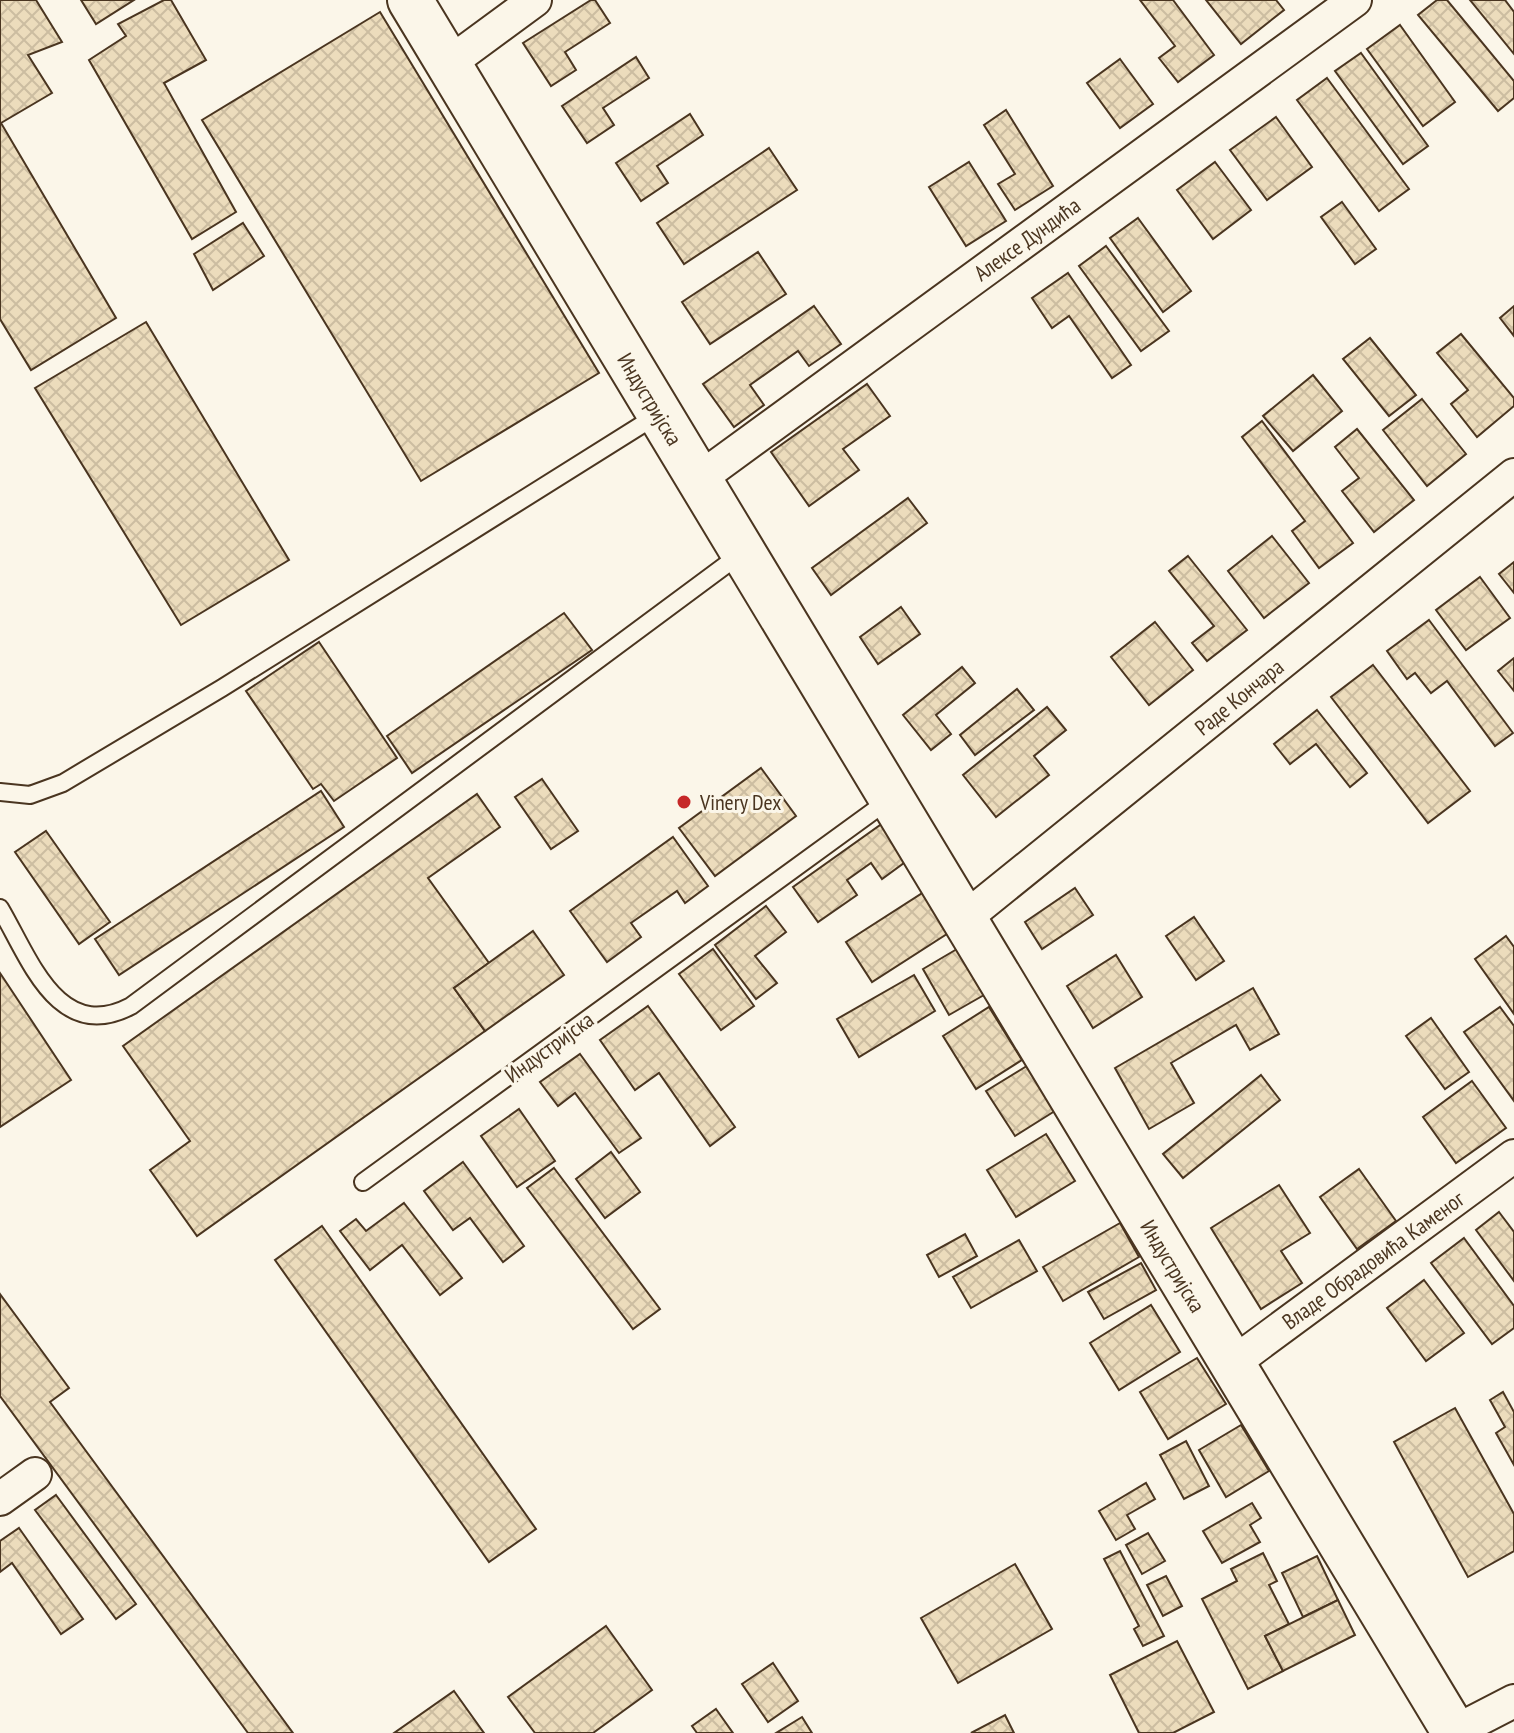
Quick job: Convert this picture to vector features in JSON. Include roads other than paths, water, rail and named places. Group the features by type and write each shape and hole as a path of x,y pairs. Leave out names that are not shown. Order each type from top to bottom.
{"main road":[{"name":"Индустријска","path":"410,0 1454,1733"}],"street":[{"path":"448,64 535,0"},
{"name":"Алексе Дундића","path":"699,479 1355,0"},
{"name":"Раде Кончара","path":"964,919 1514,475"},
{"name":"Владе Обрадовића Каменог","path":"1232,1364 1514,1156"},
{"path":"0,1499 35,1474"},
{"path":"1454,1733 1514,1701"}],"lane":[{"path":"0,792 30,795 63,783 222,688 659,414"},
{"path":"0,908 49,991 68,1009 93,1018 112,1016 743,552"},
{"name":"Индустријска","path":"363,1182 891,798"}],"place":[{"name":"Vinery Dex","path":"684,802"}]}
